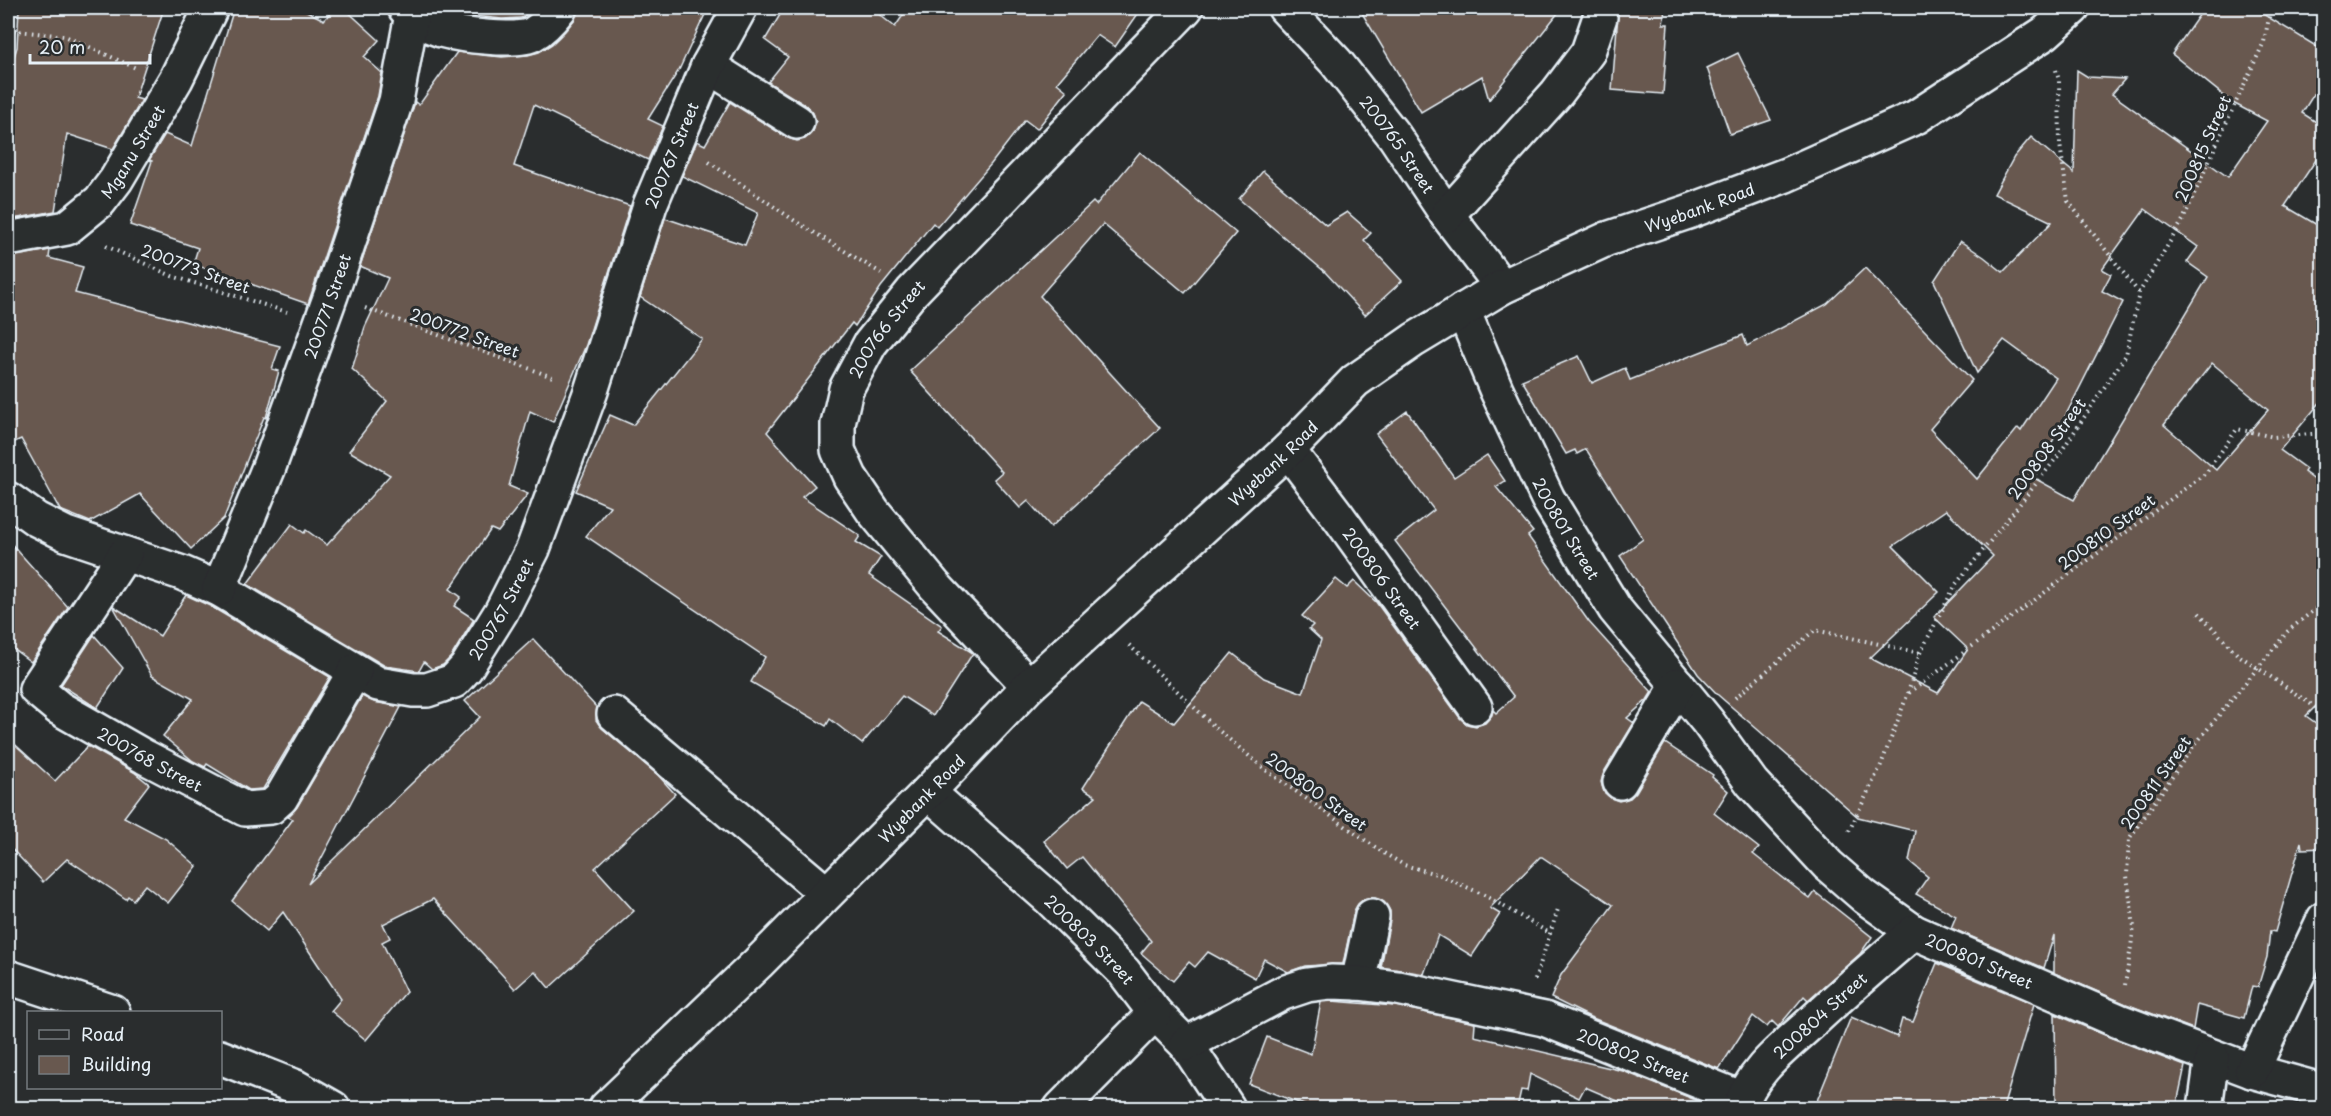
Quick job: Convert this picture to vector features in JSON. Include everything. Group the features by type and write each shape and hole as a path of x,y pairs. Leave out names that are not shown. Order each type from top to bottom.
{"street":[{"name":"Mganu Street","path":"8,238 67,228 100,201 116,180 176,80 211,8"},
{"path":"409,11 440,29 496,38 532,35 551,20 560,8"},
{"name":"200767 Street","path":"8,499 36,519 66,534 182,573 219,589 378,684 412,690 427,690 454,681 466,668 501,612 533,549 591,391 650,205 708,66 740,8"},
{"name":"200766 Street","path":"1029,686 935,586 873,511 850,477 838,450 838,424 846,389 870,344 912,292 1186,8"},
{"name":"200765 Street","path":"1285,8 1336,62 1388,127 1447,215 1502,286"},
{"name":"Wyebank Road","path":"606,1108 758,963 826,892 928,792 1029,686 1288,450 1355,381 1414,340 1502,286 1607,239 1688,212 1786,175 1917,117 2045,33 2073,8"},
{"name":"200771 Street","path":"219,589 269,467 326,309 396,101 409,11"},
{"path":"1447,215 1557,93 1588,52 1600,16"},
{"path":"708,66 797,122"},
{"name":"200801 Street","path":"1463,310 1496,389 1548,499 1615,609 1708,722 1752,783 1828,865 1865,897 1914,932 2119,1021 2252,1071 2324,1091"},
{"name":"200806 Street","path":"1288,450 1475,706"},
{"name":"200768 Street","path":"125,555 36,689 59,708 135,752 245,809 271,807 281,798 355,670"},
{"path":"1620,782 1678,685"},
{"path":"614,714 826,892"},
{"name":"200803 Street","path":"928,792 1049,898 1124,972 1155,1013 1186,1044 1228,1108"},
{"path":"1358,983 1372,916"},
{"path":"2252,1071 2324,919"},
{"name":"200804 Street","path":"1742,1104 1760,1070 1914,932"},
{"path":"8,977 110,1011"},
{"name":"200802 Street","path":"1186,1044 1283,993 1307,985 1331,982 1358,983 1398,988 1544,1019 1742,1104"},
{"path":"1061,1108 1155,1013"},
{"path":"2205,1108 2212,1057"},
{"path":"222,1058 296,1088 333,1108"}],"path":[{"name":"200815 Street","path":"2139,293 2183,220 2264,42 2271,8"},
{"path":"8,30 65,36 144,72 176,80"},
{"path":"2045,33 2059,80 2060,144 2068,201 2139,293"},
{"path":"674,144 717,166 795,221 912,292"},
{"name":"200773 Street","path":"67,228 172,276 326,309"},
{"name":"200808 Street","path":"1828,865 1846,836 1881,765 1908,693 1920,653 1956,584 2058,456 2126,355 2139,293"},
{"name":"200772 Street","path":"326,309 591,391"},
{"name":"200810 Street","path":"1908,693 2206,473 2237,429 2274,437 2324,434"},
{"name":"200811 Street","path":"2119,1021 2134,927 2127,876 2129,839 2192,748 2288,631 2324,602"},
{"path":"2199,613 2237,654 2324,713"},
{"name":"200800 Street","path":"1102,620 1217,729 1267,771 1369,843 1404,865 1440,875 1484,896 1551,934"},
{"path":"1708,722 1815,630 1920,653"},
{"path":"1524,1015 1559,906"}],"building":[{"path":"19,8 164,8 135,98 142,100 113,149 67,134 55,211 8,220 8,76 17,47"},
{"path":"234,8 301,8 324,20 335,8 344,8 379,40 364,57 382,73 378,96 308,304 193,264 198,248 130,225 152,161 149,160 165,134 192,146"},
{"path":"436,8 536,8 521,18 502,19 464,15"},
{"path":"578,8 708,8 679,70 648,119 663,126 648,160 534,105 514,166 630,206 586,345 553,422 530,411 509,486 528,494 498,532 491,529 450,589 461,597 454,606 474,619 451,657 443,665 432,669 424,662 419,671 385,666 247,584 292,524 304,533 306,530 327,545 390,475 349,451 387,401 352,369 365,327 388,278 360,266 415,102 419,105 457,52 502,57 539,52 552,44 565,31 575,19"},
{"path":"784,8 871,8 895,27 908,8 1142,8 1115,47 1097,35 1057,83 1067,91 1037,129 1025,120 937,227 933,223 881,287 855,326 852,323 767,432 815,486 802,497 860,536 856,542 881,557 869,575 942,626 938,631 973,653 933,716 902,696 862,744 830,719 826,726 751,682 765,657 586,536 610,506 576,491 610,415 633,425 702,339 640,297 665,218 745,245 758,213 682,176 697,141 705,145 730,102 788,138 797,141 805,139 813,131 816,122 807,106 768,82 788,57 765,40"},
{"path":"1359,8 1562,8 1489,100 1482,76 1421,112"},
{"path":"1617,8 1665,8 1663,24 1668,24 1663,94 1612,90"},
{"path":"2204,8 2253,8 2324,51 2324,78 2302,113 2324,127 2324,148 2285,206 2324,229 2324,398 2280,450 2306,469 2304,472 2324,487 2324,698 2306,716 2324,729 2324,848 2302,849 2301,842 2275,932 2270,931 2267,957 2258,987 2252,986 2244,1018 2197,1005 2193,1029 2126,1004 2054,973 2054,935 2044,968 1951,928 1956,916 1916,894 1928,877 1909,861 1915,831 1858,817 1718,695 1698,674 1620,556 1643,539 1586,449 1577,454 1575,450 1566,454 1522,380 1579,356 1592,383 1625,368 1630,380 1743,335 1747,346 1827,304 1865,268 1972,380 1930,429 1977,479 2018,428 2021,431 2056,378 2004,340 1977,373 1934,281 1960,241 2003,272 2052,222 1994,194 2014,157 2031,137 2074,173 2077,70 2088,77 2125,79 2112,94 2228,177 2267,121 2233,103 2172,54","holes":["2145,209 2198,247 2187,262 2208,277 2074,500 2034,478 2123,302 2102,291 2111,274 2102,269","2212,363 2268,410 2216,470 2164,425","1946,510 1993,556 1934,617 1968,649 1938,693 1870,658 1939,592 1893,546"]},
{"path":"1738,53 1771,120 1730,134 1707,68"},
{"path":"1140,152 1236,233 1185,293 1103,224 1040,296 1160,428 1051,527 1028,501 1020,508 994,479 1002,472 910,371 1093,202 1096,205"},
{"path":"1263,171 1326,225 1347,212 1371,233 1364,240 1402,281 1365,315 1325,272 1239,199"},
{"path":"50,250 49,258 83,267 75,293 280,346 272,369 279,371 266,418 264,417 224,518 191,549 140,494 90,522 60,510 21,439 8,445 8,257"},
{"path":"1407,411 1454,477 1487,455 1505,481 1496,487 1533,532 1528,536 1589,622 1652,692 1647,700 1627,718 1634,723 1604,772 1601,782 1604,792 1619,801 1630,798 1636,792 1665,743 1713,775 1712,777 1728,791 1714,813 1759,848 1753,854 1810,899 1815,892 1872,937 1860,954 1808,1000 1804,996 1778,1027 1772,1021 1767,1027 1753,1016 1719,1069 1590,1017 1551,998 1561,975 1613,905 1542,857 1490,908 1500,914 1472,956 1438,935 1424,974 1381,967 1390,911 1384,902 1375,898 1366,898 1358,904 1354,912 1343,964 1305,966 1288,972 1264,959 1255,978 1208,952 1195,967 1189,962 1173,981 1141,953 1151,941 1082,857 1067,869 1044,841 1096,796 1083,788 1139,701 1174,723 1232,653 1264,678 1303,693 1321,640 1309,629 1313,625 1302,616 1336,579 1347,588 1354,581 1376,602 1460,718 1467,724 1476,726 1485,723 1493,710 1496,713 1514,697 1395,541 1434,510 1376,434"},
{"path":"8,540 68,607 31,662 8,645"},
{"path":"186,595 210,606 330,677 263,789 249,790 207,764 205,767 193,761 163,736 193,699 152,676 113,606 160,636"},
{"path":"94,635 123,668 97,708 61,685"},
{"path":"533,639 597,708 596,720 602,728 658,775 675,794 595,868 634,911 549,988 535,971 515,989 433,899 383,924 390,938 382,942 406,992 366,1040 331,1011 341,999 283,912 267,931 232,901 293,819 288,817 297,807 362,696 374,702 401,707 308,884 480,717 465,701"},
{"path":"8,738 55,781 88,746 134,772 149,784 124,817 166,839 197,866 168,903 145,885 133,900 128,896 126,899 67,859 43,882 8,845"},
{"path":"1937,963 2034,1004 2003,1108 1814,1108 1851,1017 1897,1037 1902,1019 1913,1022"},
{"path":"1321,1002 1395,1006 1475,1023 1474,1036 1623,1071 1716,1108 1634,1108 1585,1087 1579,1098 1530,1074 1527,1091 1521,1090 1517,1108 1312,1108 1249,1084 1267,1037 1311,1054"},
{"path":"2055,1014 2185,1066 2176,1108 2056,1108"}]}
